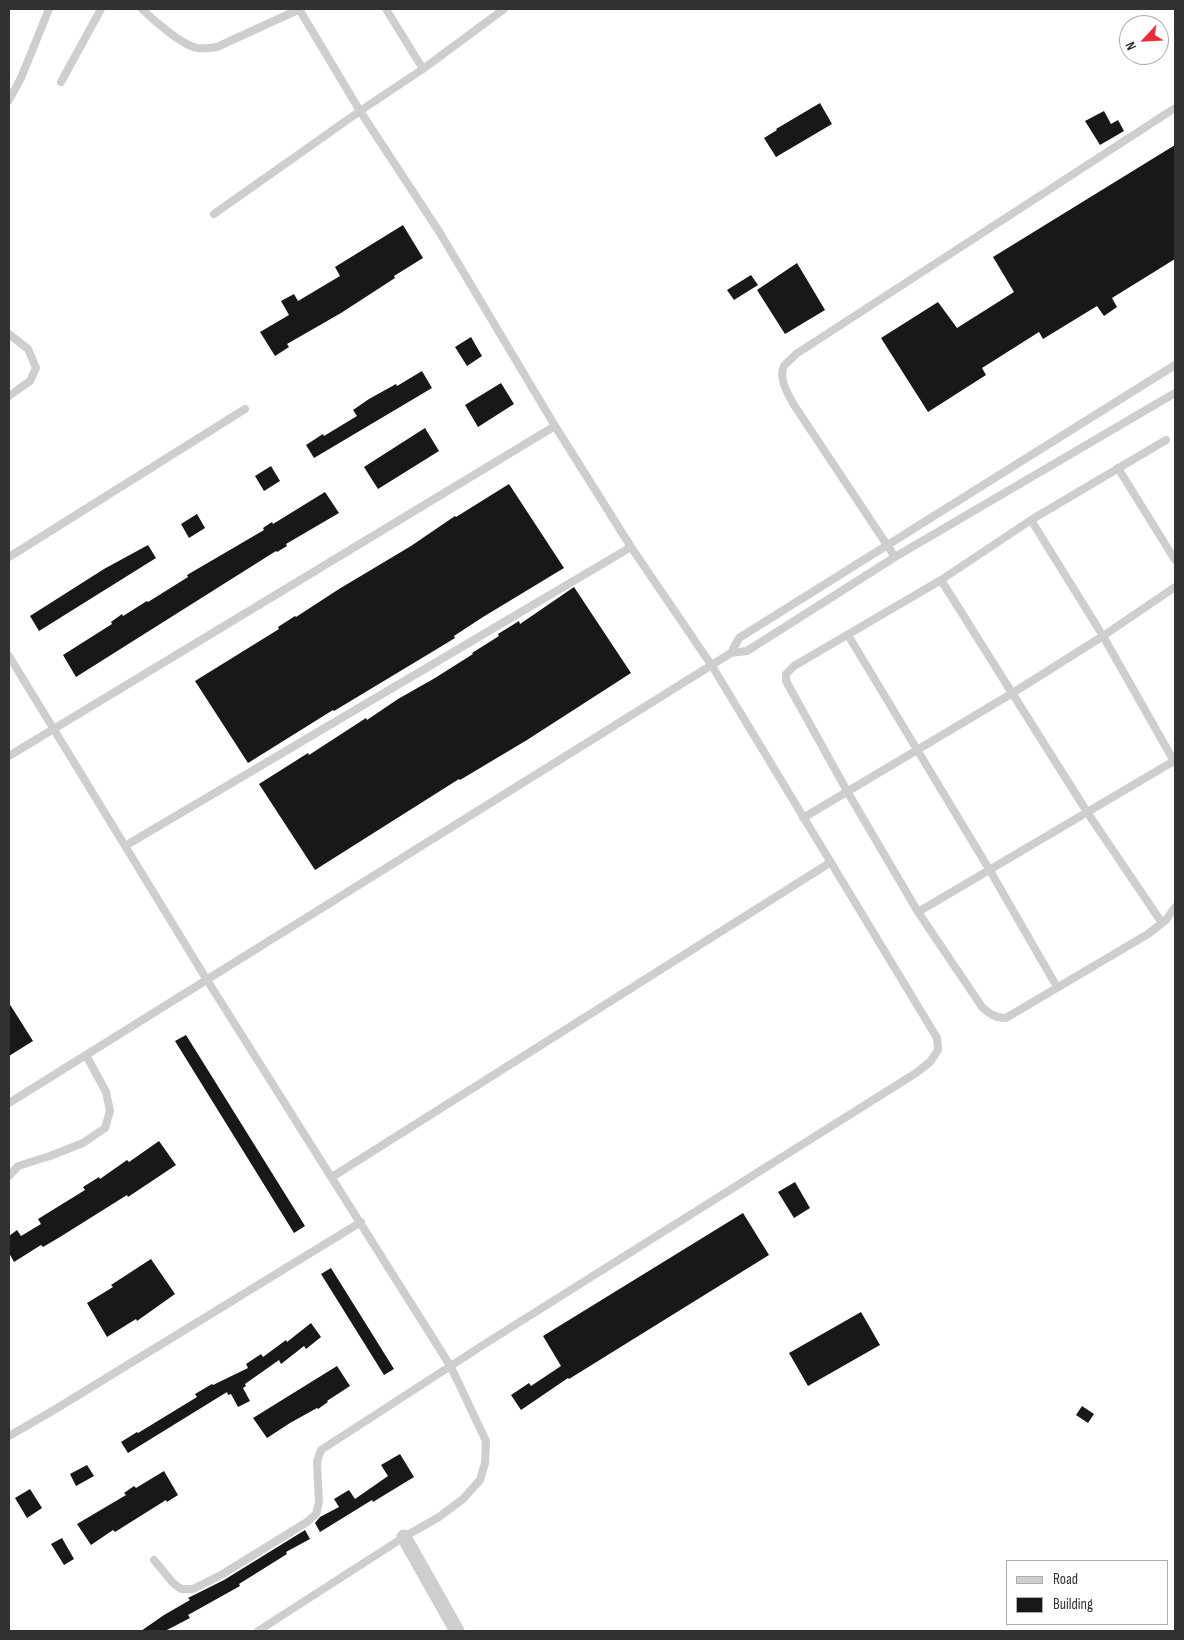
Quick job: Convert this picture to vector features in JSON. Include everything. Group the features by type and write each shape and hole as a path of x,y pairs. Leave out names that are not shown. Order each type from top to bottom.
{"street":[{"path":"404,1537 457,1631"}],"lane":[{"path":"9,100 21,78 50,9"},
{"path":"61,82 100,9"},
{"path":"142,9 173,34 195,48 203,49 217,47 300,9 360,111 440,233 555,426 631,547 712,666 936,1038 938,1050 930,1062 908,1078 491,1340 321,1450 317,1461 319,1502 316,1514 307,1522 221,1575 193,1589 181,1589 173,1583 154,1560"},
{"path":"386,9 423,70"},
{"path":"214,214 360,111 423,70 504,9"},
{"path":"895,557 794,404 786,390 783,378 784,366 796,354 1175,108"},
{"path":"9,334 28,349 36,368 30,382 9,396"},
{"path":"731,654 739,638 1175,365"},
{"path":"9,1103 731,654 747,651 895,557 1175,393"},
{"path":"9,557 245,409"},
{"path":"9,756 52,728 555,426"},
{"path":"1166,440 1031,520 941,580 794,666 786,674 786,681 918,912 982,1007 989,1014 998,1018 1006,1018 1148,934 1162,923 1175,907"},
{"path":"1118,468 1175,560"},
{"path":"918,912 1175,762 1103,636 1031,520"},
{"path":"125,846 631,547"},
{"path":"941,580 1087,812 1162,923"},
{"path":"803,818 1011,694 1103,636 1175,587"},
{"path":"848,636 990,869 1057,987"},
{"path":"9,656 207,980 451,1366 486,1441 485,1463 480,1480 463,1499 439,1517 404,1537 258,1631"},
{"path":"332,1178 831,862"},
{"path":"9,1176 18,1166 83,1143 105,1128 110,1111 106,1092 86,1055"},
{"path":"9,1436 361,1222"}],"building":[{"path":"820,103 832,124 776,157 764,138"},
{"path":"1104,111 1111,124 1118,120 1124,131 1100,145 1085,121"},
{"path":"1175,145 1175,259 1112,298 1117,307 1104,316 1097,306 1043,339 1039,332 982,368 986,375 928,412 881,338 938,302 957,328 1014,292 993,257"},
{"path":"403,225 423,258 341,313 287,344 289,347 275,356 260,332 289,315 281,301 294,294 298,301 340,276 335,267"},
{"path":"797,263 825,310 785,334 757,290"},
{"path":"751,275 758,285 734,300 727,290"},
{"path":"471,337 482,356 467,366 455,347"},
{"path":"422,371 432,388 314,458 306,445 357,416 353,410 369,399 396,384 397,386"},
{"path":"501,383 514,404 478,427 465,405"},
{"path":"425,428 439,451 378,489 364,467"},
{"path":"271,466 280,481 264,491 255,476"},
{"path":"509,484 564,568 483,617 454,636 455,638 248,763 195,681 279,629 278,627 295,616"},
{"path":"325,492 339,513 286,544 287,546 276,551 76,677 63,655 112,624 111,622 122,614 123,616 148,602 188,577 187,575 264,530 263,528 272,522 273,524"},
{"path":"197,514 205,528 189,538 181,524"},
{"path":"148,545 156,558 39,631 30,616 104,569"},
{"path":"574,587 631,673 527,740 459,779 315,870 259,784 435,678 499,636 498,634 519,621 520,624"},
{"path":"9,1003 33,1041 9,1056"},
{"path":"186,1035 305,1226 294,1233 175,1041"},
{"path":"159,1141 176,1165 128,1197 127,1195 60,1237 43,1247 41,1245 14,1262 9,1253 9,1236 17,1230 21,1236 41,1224 38,1219 85,1190 83,1187 99,1177 100,1179 127,1160 129,1162"},
{"path":"795,1182 810,1208 794,1218 778,1192"},
{"path":"743,1213 769,1255 568,1378 521,1410 511,1395 529,1383 531,1386 561,1366 543,1336"},
{"path":"151,1259 175,1294 137,1321 136,1319 107,1337 87,1303 113,1287 111,1285"},
{"path":"331,1268 394,1369 384,1375 321,1274"},
{"path":"861,1312 880,1345 808,1386 789,1353"},
{"path":"311,1323 321,1337 306,1349 304,1346 281,1364 279,1360 245,1384 246,1386 243,1388 250,1401 238,1407 231,1394 228,1395 227,1392 128,1453 121,1442 197,1397 195,1394 212,1384 248,1368 246,1364 261,1354 263,1357 286,1340 287,1342"},
{"path":"337,1366 350,1386 318,1409 290,1423 267,1438 253,1418"},
{"path":"1082,1406 1094,1414 1088,1423 1076,1415"},
{"path":"400,1454 414,1477 320,1532 315,1523 320,1517 339,1507 334,1499 349,1490 355,1499 388,1476 381,1465"},
{"path":"87,1465 94,1476 76,1486 70,1474"},
{"path":"164,1471 178,1495 167,1502 166,1500 115,1532 113,1530 91,1545 77,1524 126,1495 124,1493 134,1486 136,1488"},
{"path":"30,1489 42,1508 27,1518 15,1498"},
{"path":"305,1530 310,1539 286,1552 287,1554 239,1584 240,1586 188,1615 190,1618 165,1631 141,1631 190,1600 188,1598 224,1580"},
{"path":"62,1538 74,1559 64,1565 51,1544"}]}
